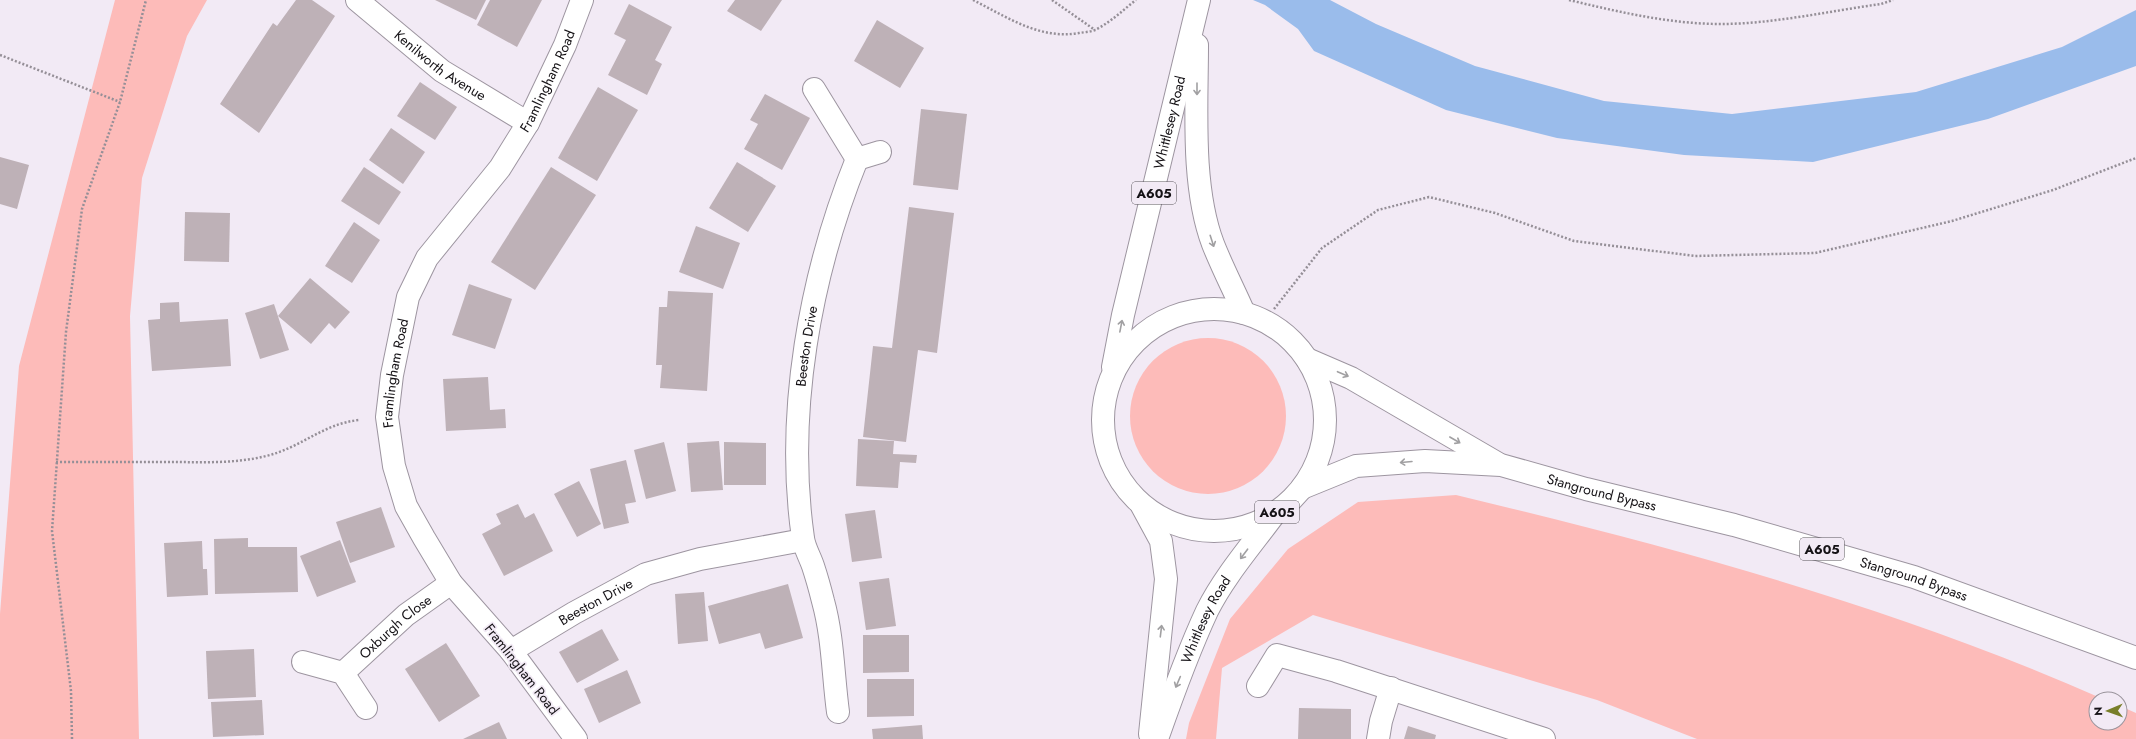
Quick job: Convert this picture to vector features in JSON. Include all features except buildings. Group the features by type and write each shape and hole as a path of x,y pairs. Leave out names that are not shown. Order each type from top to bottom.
{"main road":[{"name":"Kenilworth Avenue","path":"357,0 442,71 528,123"},
{"name":"Framlingham Road","path":"576,739 511,650 451,583 406,506 394,466 387,417 392,376 408,297 427,258 500,168 528,123 565,45 582,0"},
{"name":"Whittlesey Road","path":"1198,4 1197,147 1202,204 1212,243 1244,313"},
{"name":"Whittlesey Road","path":"1111,378 1123,315 1198,4"},
{"path":"814,89 857,159 880,152"},
{"name":"Beeston Drive","path":"838,712 828,622 816,575 803,540 797,459 801,384 812,308 838,204 857,159"},
{"name":"A605","path":"1212,309 1244,313 1264,321 1288,337 1307,359 1321,390 1325,424 1319,457 1302,488 1276,512 1250,526 1223,531 1193,530 1166,521 1141,505 1119,478 1106,446 1103,412 1111,378 1127,350 1151,328 1181,314 1212,309"},
{"name":"Stanground Bypass","path":"1307,359 1351,378 1501,465"},
{"name":"Stanground Bypass","path":"1302,488 1356,466 1425,461 1501,465 1586,489 1734,525 1914,577 2136,658"},
{"name":"Whittlesey Road","path":"1141,505 1161,541 1166,579 1150,739"},
{"name":"Whittlesey Road","path":"1157,739 1170,700 1208,611 1231,571 1276,512"},
{"name":"Beeston Drive","path":"511,650 574,613 646,574 700,559 803,540"},
{"name":"Oxburgh Close","path":"343,673 406,615 451,583"},
{"path":"1258,686 1277,655 1391,688 1544,739"},
{"path":"304,662 343,673 366,708"},
{"path":"1378,739 1380,721 1391,688"}],"path":[{"path":"72,739 71,691 52,531 66,332 82,209 120,102 146,0"},
{"path":"973,0 1024,26 1047,34 1072,34 1095,30 1114,19 1136,0"},
{"path":"1052,0 1095,30"},
{"path":"1569,0 1610,10 1668,20 1722,24 1778,19 1881,4 1893,0"},
{"path":"0,55 120,102"},
{"path":"1264,321 1322,248 1378,210 1429,197 1495,213 1574,241 1694,256 1815,253 1952,221 2053,190 2136,158"},
{"path":"56,462 233,461 266,456 295,445 325,428 344,422 387,417"}],"shaded area":[{"path":"115,0 207,0 187,36 142,178 130,316 139,739 0,739 0,614 19,366"},
{"path":"1200,338 1216,338 1231,341 1245,347 1258,356 1268,366 1277,379 1283,393 1286,416 1285,431 1277,453 1268,466 1258,476 1245,485 1231,491 1216,494 1200,494 1185,491 1171,485 1158,476 1148,466 1139,453 1133,439 1130,424 1130,408 1133,393 1139,379 1148,366 1158,356 1171,347 1185,341"},
{"path":"1456,495 1621,536 1784,582 1946,636 2025,666 2088,693 2088,731 2128,731 2128,710 2136,713 2136,739 1697,739 1597,700 1313,615 1222,668 1216,739 1186,739 1189,723 1230,619 1288,549 1358,502"}],"water":[{"path":"1253,0 1330,0 1376,24 1475,66 1604,101 1732,114 1916,92 2062,47 2136,10 2136,66 1988,119 1813,162 1684,155 1557,138 1446,110 1314,51 1298,29 1265,5"}]}
